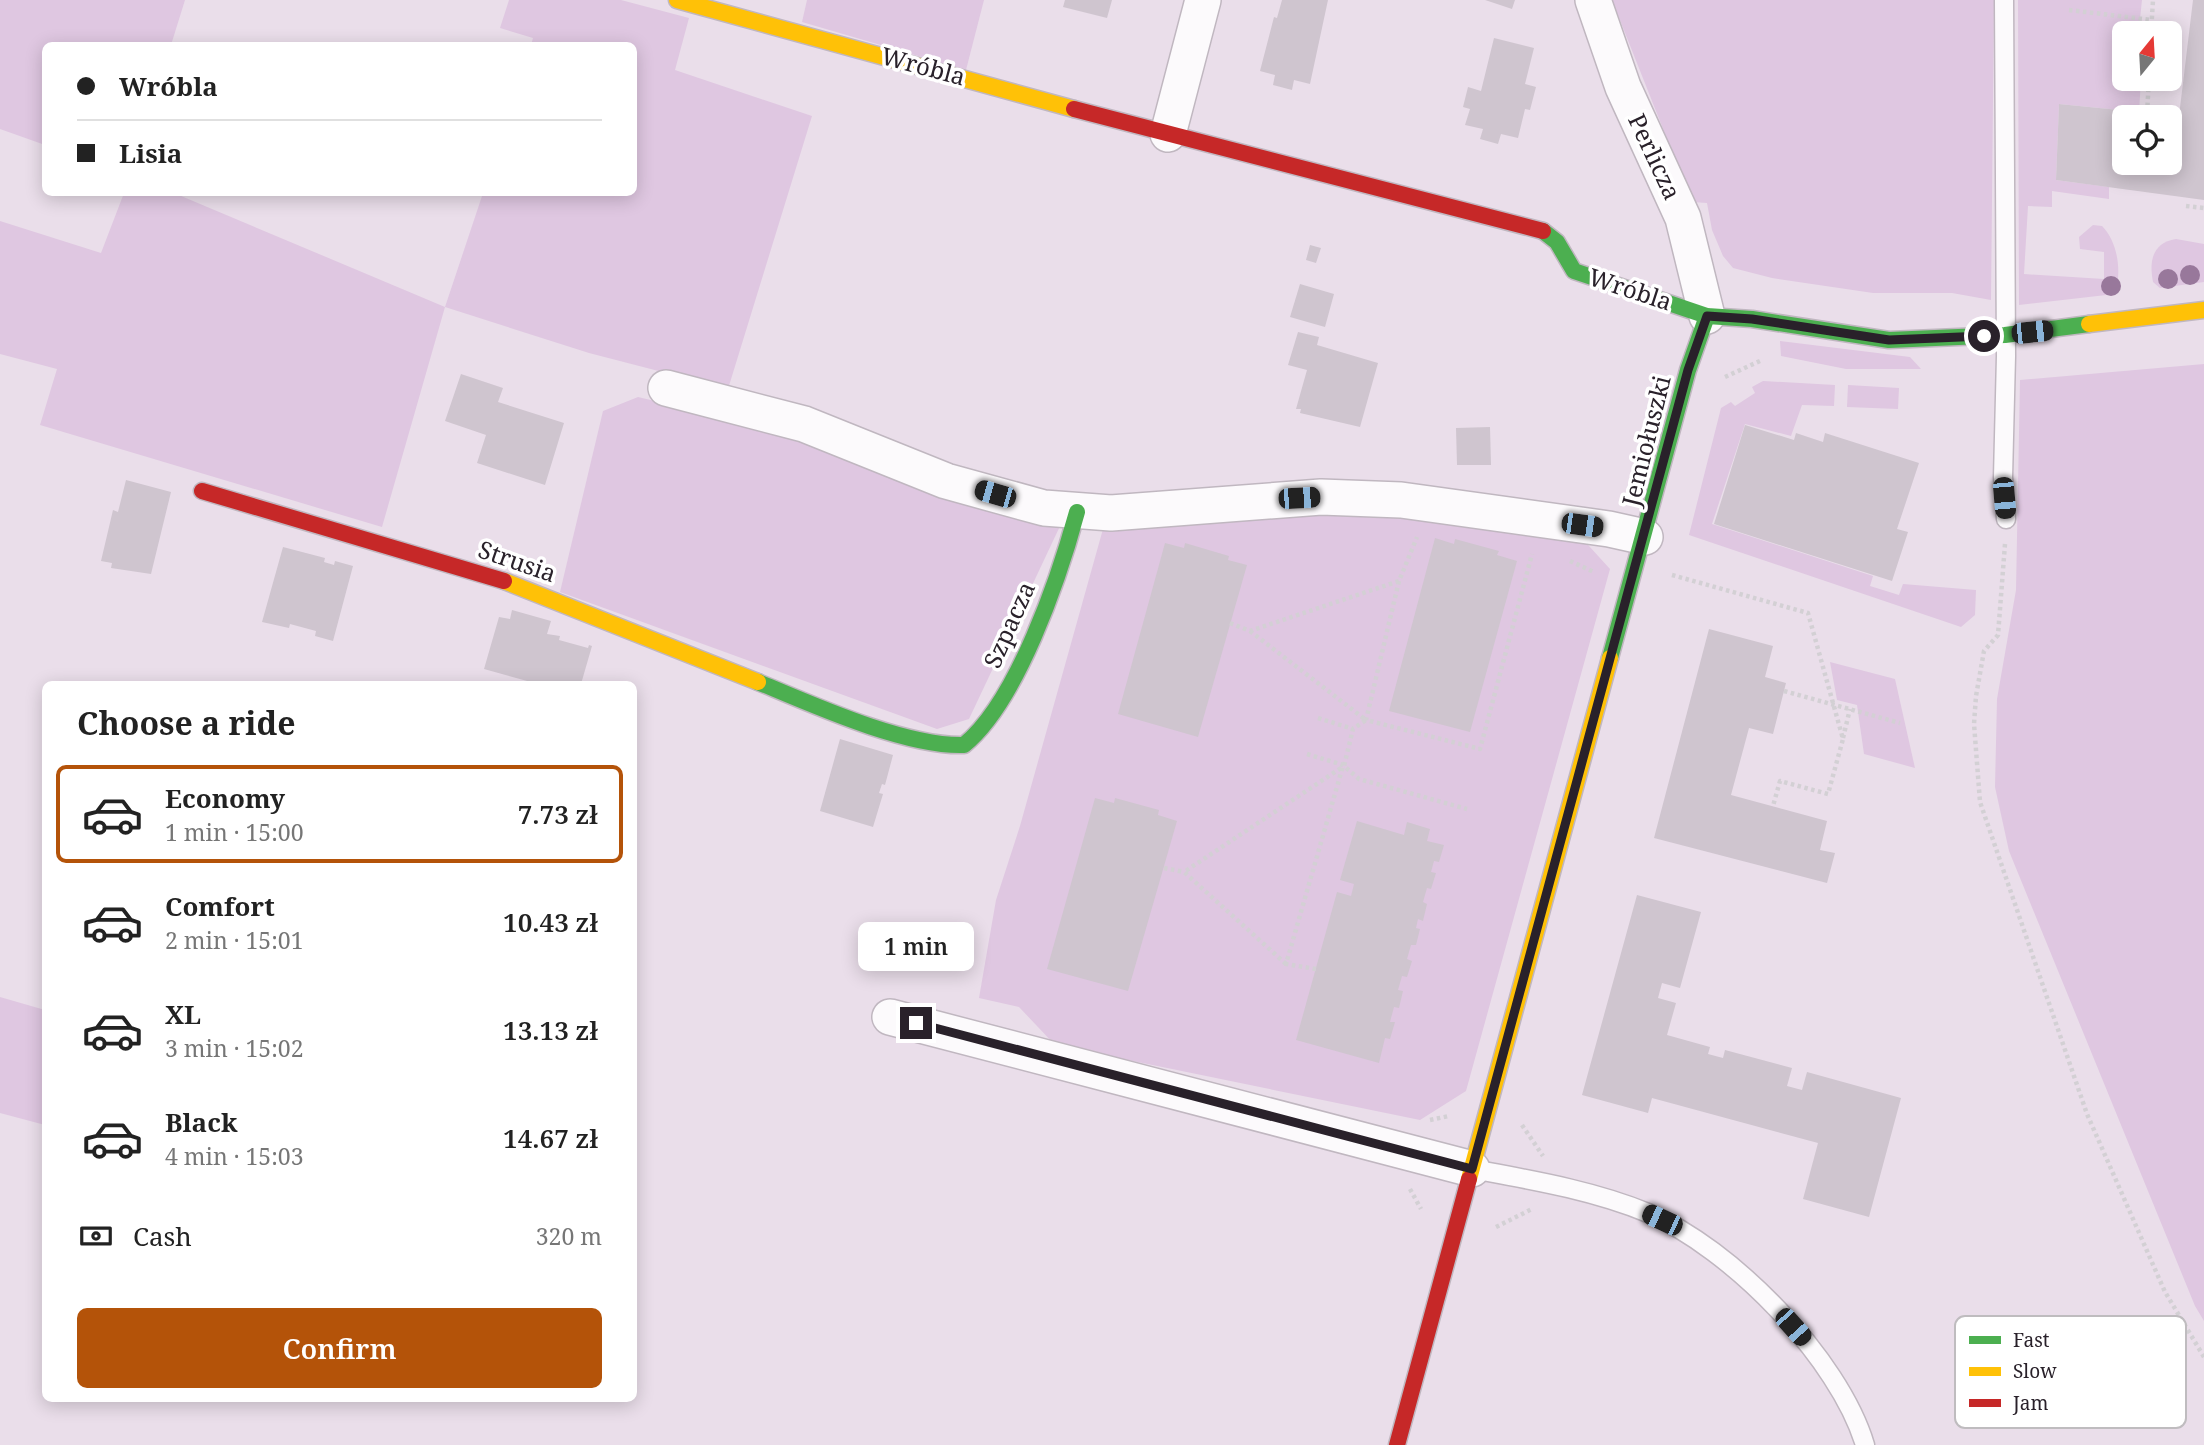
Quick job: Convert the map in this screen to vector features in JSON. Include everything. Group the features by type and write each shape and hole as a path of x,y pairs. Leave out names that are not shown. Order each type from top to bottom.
{"street":[{"name":"Wróbla","path":"677,0 1168,134 1546,232 1557,243 1574,271 1707,316 1752,319 1889,340 2005,335 2204,310"},
{"path":"1168,134 1203,0"},
{"name":"Perlicza","path":"1593,0 1623,87 1682,218 1707,316"},
{"name":"Jemiołuszki","path":"1396,1445 1645,537 1688,370 1707,316"},
{"path":"666,388 804,424 946,481 1044,508 1111,513 1321,497 1401,500 1609,528 1645,537"},
{"name":"Strusia","path":"202,491 476,571 577,608 807,702 940,745 963,745"},
{"name":"Szpacza","path":"963,745 982,731 999,706 1064,559 1077,512"},
{"path":"890,1017 1472,1169"}],"lane":[{"path":"2004,0 2003,477 2006,519"},
{"path":"1472,1169 1542,1182 1647,1213 1677,1227 1736,1270 1766,1296 1807,1342 1836,1386 1865,1445"}],"path":[{"path":"2069,10 2152,20 2153,0"},
{"path":"2186,206 2204,208"},
{"path":"2006,519 1997,635 1984,651 1976,696 1974,724 1980,802 2087,1114 2165,1292 2179,1316"},
{"path":"1286,964 1353,729 1366,720 1399,581 1422,525"},
{"path":"1230,623 1250,631 1366,720 1479,749 1534,546"},
{"path":"1668,573 1808,613 1843,739"},
{"path":"1250,631 1399,581"},
{"path":"1784,691 1900,723"},
{"path":"1773,806 1780,781 1828,794 1850,709"},
{"path":"1318,718 1353,729"},
{"path":"1307,754 1344,766 1359,779 1467,809"},
{"path":"1184,872 1344,766"},
{"path":"1164,868 1184,872 1286,964 1316,969"},
{"path":"2186,1327 2204,1357"}],"shaded area":[{"path":"0,0 185,0 172,42 42,42 42,144 0,129"},
{"path":"509,0 621,0 689,18 675,70 812,116 728,389 589,353 445,307 482,196 637,196 637,42 532,42 533,38 500,28"},
{"path":"807,0 984,0 966,70 802,22"},
{"path":"1612,0 1994,0 1991,300 1952,293 1873,293 1772,278 1733,268 1723,256 1712,230 1707,203 1692,202"},
{"path":"2018,0 2142,0 2140,21 2112,21 2112,91 2140,91 2139,105 2112,105 2112,109 2059,104 2056,180 2109,187 2109,199 2052,191 2052,207 2028,206 2024,274 2104,279 2104,252 2080,249 2079,237 2093,225 2102,226 2112,240 2117,258 2115,294 2019,305"},
{"path":"123,196 181,196 445,307 382,527 40,425 57,369 0,354 0,221 101,253"},
{"path":"2176,239 2204,244 2204,282 2160,288 2153,282 2152,260 2162,244"},
{"path":"1780,341 1910,357 1921,369 1846,369 1781,356"},
{"path":"2204,364 2204,1321 2195,1306 2009,851 1995,787 1997,699 2016,590 2020,380"},
{"path":"1763,381 1835,385 1834,406 1802,405 1791,436 1745,424 1712,524 1873,576 1870,586 1899,595 1903,584 1976,590 1975,615 1961,627 1689,535 1721,408 1731,402 1735,406 1755,393 1752,387"},
{"path":"1848,385 1899,388 1898,409 1847,407"},
{"path":"638,397 793,434 1061,524 969,719 937,729 560,592 603,411"},
{"path":"1366,511 1579,535 1610,569 1466,1091 1420,1120 1055,1045 1019,1007 979,998 996,900 1020,826 1103,529"},
{"path":"1830,662 1895,679 1915,768 1864,754 1857,705 1837,700"},
{"path":"0,997 42,1009 42,1124 0,1113"}],"building":[{"path":"1065,0 1112,0 1107,18 1063,7"},
{"path":"1282,0 1328,0 1310,84 1294,80 1292,90 1273,85 1275,75 1260,71 1274,17 1277,18"},
{"path":"1485,0 1515,0 1512,9"},
{"path":"2193,0 2204,0 2204,200 2056,180 2059,104 2112,109 2112,175 2182,175 2180,105"},
{"path":"1494,38 1534,48 1525,84 1536,87 1530,110 1525,109 1518,138 1501,134 1498,144 1480,139 1483,129 1465,125 1470,109 1463,107 1468,87 1481,91"},
{"path":"1310,245 1321,248 1316,263 1306,260"},
{"path":"1300,284 1334,294 1325,327 1290,317"},
{"path":"1298,332 1319,337 1317,345 1378,363 1360,427 1300,413 1301,409 1296,409 1307,370 1288,365"},
{"path":"461,374 503,388 498,402 564,423 545,485 477,463 486,435 445,421"},
{"path":"1745,425 1794,440 1796,433 1823,442 1825,433 1919,463 1897,529 1908,532 1892,581 1714,524"},
{"path":"1490,427 1491,465 1457,465 1456,428"},
{"path":"126,480 171,492 151,574 111,568 112,563 101,561 113,510 118,512"},
{"path":"1435,538 1454,544 1455,539 1499,551 1497,555 1517,561 1470,732 1389,711"},
{"path":"1165,543 1184,548 1185,543 1229,556 1228,560 1247,565 1198,737 1118,714"},
{"path":"283,547 325,558 324,562 334,565 335,561 353,566 333,641 315,636 316,631 290,624 289,628 262,622"},
{"path":"512,610 551,621 547,634 560,636 559,640 588,648 589,645 592,646 582,681 527,681 484,669 499,617 510,619"},
{"path":"1709,629 1773,646 1765,677 1786,683 1773,734 1749,728 1731,795 1827,821 1820,850 1835,853 1827,883 1654,838"},
{"path":"840,739 893,755 885,785 882,784 879,793 883,794 873,827 820,811"},
{"path":"1095,798 1114,803 1115,798 1159,810 1158,815 1177,821 1128,991 1047,969"},
{"path":"1357,821 1404,835 1407,822 1430,829 1427,841 1444,845 1439,862 1434,861 1431,872 1436,873 1423,902 1427,904 1423,921 1418,919 1416,928 1420,929 1416,945 1411,945 1407,959 1412,961 1407,977 1402,976 1398,990 1403,991 1399,1008 1394,1007 1390,1022 1395,1022 1390,1039 1385,1038 1379,1063 1296,1040 1337,892 1351,896 1354,884 1340,880"},
{"path":"1637,895 1701,912 1680,988 1662,983 1658,998 1676,1003 1667,1035 1710,1047 1708,1054 1723,1058 1725,1050 1792,1068 1787,1086 1802,1090 1807,1072 1901,1098 1869,1217 1803,1199 1818,1143 1652,1098 1648,1113 1582,1095"}],"traffic: fast":[{"path":"1543,231 1557,242 1574,271 1707,316 1752,319 1889,340 2005,335 2089,324"},
{"path":"1610,658 1688,370 1707,316"},
{"path":"758,682 832,713 888,732 941,744 964,745 983,725 1018,670 1047,603 1077,512"}],"traffic: slow":[{"path":"677,0 1074,109"},
{"path":"2089,324 2204,310"},
{"path":"504,581 758,682"},
{"path":"1469,1179 1610,658"}],"traffic: jam":[{"path":"1074,109 1543,231"},
{"path":"202,491 504,581"},
{"path":"1397,1445 1469,1179"}],"route":[{"path":"916,1023 1472,1169 1688,370 1707,316 1752,319 1855,337 1889,340 1984,336"}]}
